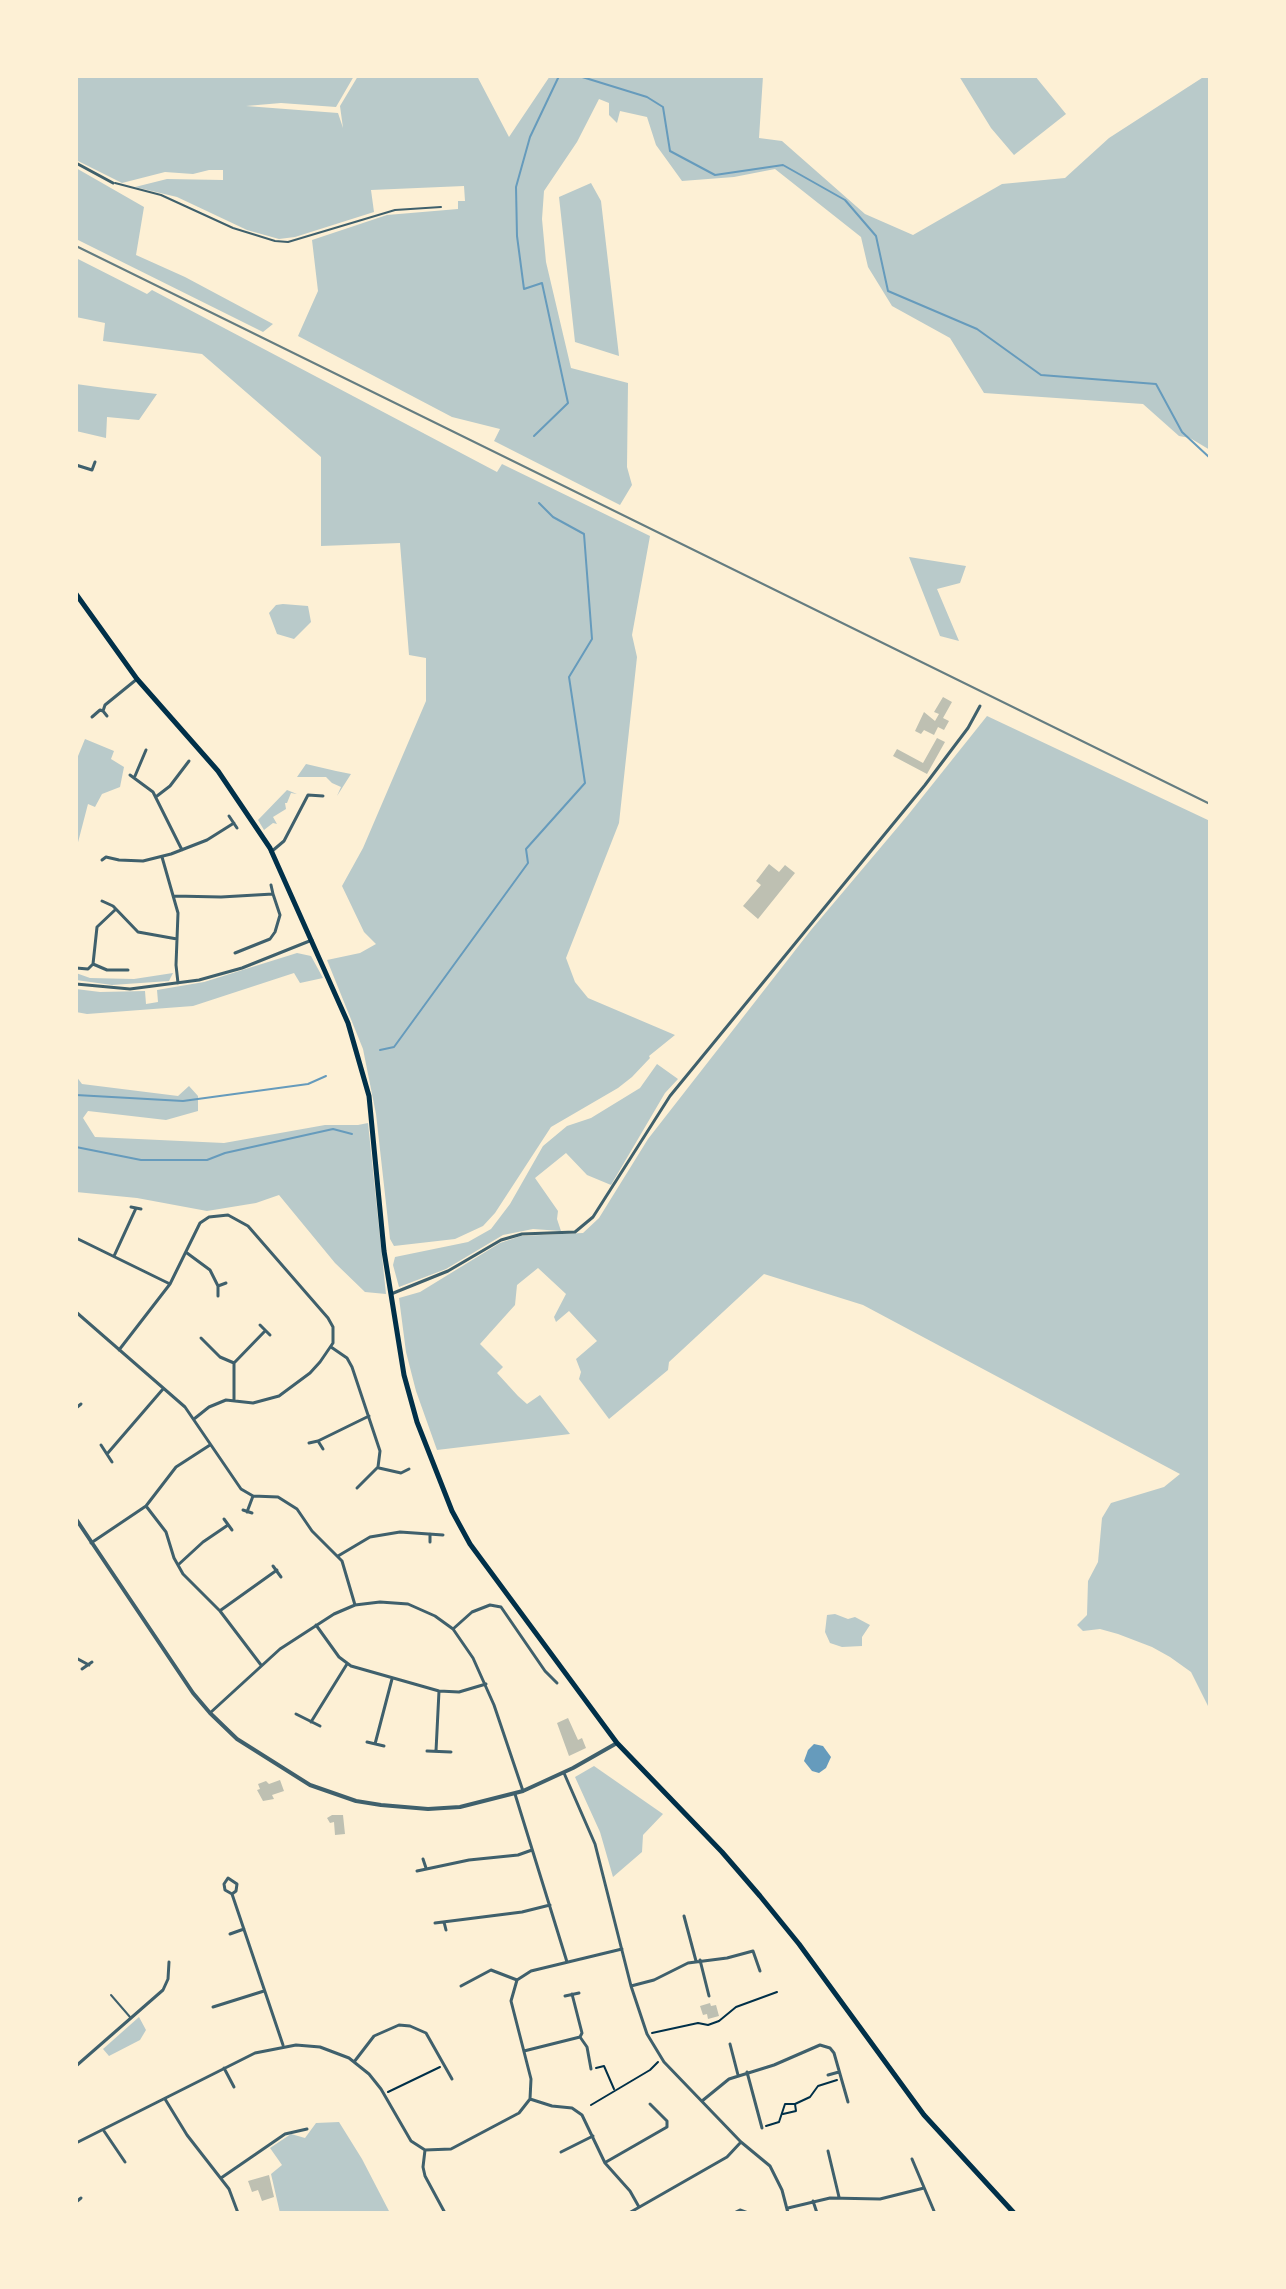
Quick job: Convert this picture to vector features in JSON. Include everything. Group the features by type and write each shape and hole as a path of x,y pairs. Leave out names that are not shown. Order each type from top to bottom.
{"main road":[{"path":"76,594 137,679 218,771 271,852 348,1023 369,1096 391,1294 407,1387 417,1422 452,1511 487,1569 617,1743 760,1896 799,1944 924,2115 1014,2213"}],"street":[{"path":"76,163 113,183"},
{"path":"90,477 95,462"},
{"path":"76,465 92,470"},
{"path":"103,711 105,705 137,679"},
{"path":"391,1294 448,1271 501,1240 522,1234 575,1232 593,1217 670,1096 925,785 968,728 980,706"},
{"path":"103,711 107,716"},
{"path":"92,717 103,711"},
{"path":"146,750 132,776 156,797 182,850"},
{"path":"156,797 164,792 188,762 193,767"},
{"path":"300,790 308,795 323,796"},
{"path":"271,852 284,841 308,795"},
{"path":"229,816 237,828"},
{"path":"102,860 106,857 130,861 162,857 207,840 234,823"},
{"path":"162,857 179,925 178,983"},
{"path":"235,953 263,943 275,932 280,915 271,885"},
{"path":"174,896 273,894"},
{"path":"102,901 116,909 132,928 143,934 177,939"},
{"path":"76,968 88,969 93,964 97,927 116,909"},
{"path":"76,984 130,989 178,983 242,968 312,940"},
{"path":"93,964 107,970 128,970"},
{"path":"113,1256 136,1208"},
{"path":"119,1350 170,1284 200,1223 209,1217 228,1215 239,1219 328,1318 333,1336 331,1347 310,1373 279,1396 253,1403 234,1400 217,1403 194,1419"},
{"path":"76,1238 170,1284"},
{"path":"186,1253 210,1270 218,1286 218,1296"},
{"path":"218,1286 226,1283"},
{"path":"76,1312 194,1419 241,1489 253,1496 278,1497 297,1509 312,1531 338,1556 345,1568 355,1605"},
{"path":"260,1325 270,1335"},
{"path":"234,1400 236,1358 265,1331"},
{"path":"201,1338 220,1357 234,1363"},
{"path":"200,1349 206,1343"},
{"path":"331,1347 347,1358 352,1367 380,1451 378,1467 357,1488"},
{"path":"107,1454 163,1389"},
{"path":"76,1408 81,1404"},
{"path":"309,1443 369,1416"},
{"path":"318,1441 323,1449"},
{"path":"101,1445 112,1462"},
{"path":"91,1543 146,1506 176,1467 210,1445"},
{"path":"378,1467 404,1473 408,1479"},
{"path":"404,1473 409,1469"},
{"path":"361,1477 365,1482"},
{"path":"247,1512 253,1496"},
{"path":"146,1506 166,1532 178,1566 220,1611 261,1665"},
{"path":"76,1519 193,1693 210,1713 237,1739 310,1785 356,1801 412,1808 440,1809 480,1804 515,1794 564,1773 617,1743"},
{"path":"224,1519 232,1530"},
{"path":"178,1566 203,1542 228,1525"},
{"path":"338,1556 370,1537 400,1532 443,1535"},
{"path":"430,1534 430,1542"},
{"path":"273,1566 281,1577"},
{"path":"220,1611 277,1570"},
{"path":"210,1713 261,1665 316,1625 355,1605 380,1602 408,1604 435,1616 453,1629 467,1648 486,1684 523,1791"},
{"path":"453,1629 472,1612 490,1605 501,1607 550,1678 557,1683"},
{"path":"316,1625 347,1664 439,1691 459,1692 486,1684"},
{"path":"76,1658 90,1664 82,1669"},
{"path":"311,1722 347,1664"},
{"path":"546,1683 550,1678"},
{"path":"375,1744 392,1679"},
{"path":"436,1751 439,1691"},
{"path":"296,1714 320,1726"},
{"path":"367,1742 384,1746"},
{"path":"427,1751 451,1752"},
{"path":"564,1773 595,1844 631,1986 647,2034 662,2058 702,2102 770,2166 788,2210 813,2201 839,2197 880,2199 924,2188"},
{"path":"515,1794 567,1962"},
{"path":"417,1871 469,1860 518,1855 532,1850"},
{"path":"423,1859 426,1868"},
{"path":"232,1894 283,2045"},
{"path":"435,1923 522,1912 550,1905"},
{"path":"684,1916 709,1996"},
{"path":"444,1922 446,1930"},
{"path":"230,1934 244,1929"},
{"path":"76,2143 255,2053 283,2045 320,2047 342,2054 369,2074 384,2093 408,2137 418,2147 443,2151 519,2113 530,2099 531,2079 511,2001 517,1980 531,1971 622,1949"},
{"path":"631,1986 654,1980 679,1966 698,1960 716,1960 753,1951 760,1971"},
{"path":"76,2066 166,1985 169,1962"},
{"path":"461,1986 491,1970 517,1980"},
{"path":"213,2007 264,1991"},
{"path":"565,1996 579,1993"},
{"path":"572,1994 582,2033 580,2037"},
{"path":"354,2062 374,2036 399,2025 419,2028 426,2033 452,2079"},
{"path":"524,2051 580,2037"},
{"path":"580,2037 587,2047 591,2069"},
{"path":"730,2044 738,2075"},
{"path":"702,2102 718,2086 738,2075 774,2065 820,2045 830,2048 848,2102"},
{"path":"224,2068 234,2087"},
{"path":"747,2072 762,2128"},
{"path":"828,2075 839,2072"},
{"path":"165,2099 187,2135 233,2196 238,2213"},
{"path":"530,2099 572,2108 582,2115 605,2163 630,2191 639,2207"},
{"path":"605,2163 667,2127 667,2121 650,2104"},
{"path":"221,2178 280,2137 307,2129"},
{"path":"300,2130 301,2138"},
{"path":"104,2131 125,2162"},
{"path":"561,2152 593,2136"},
{"path":"629,2213 727,2157 741,2142"},
{"path":"425,2150 425,2176 445,2213"},
{"path":"828,2151 839,2197"},
{"path":"912,2159 934,2211"},
{"path":"76,2202 81,2198"},
{"path":"813,2201 817,2213"},
{"path":"734,2213 740,2210 748,2213"}],"lane":[{"path":"113,183 161,195 259,238 288,242 379,213 441,207"},
{"path":"111,1995 131,2018"}],"path":[{"path":"647,2034 698,2023 708,2025 719,2021 736,2007 777,1992"},
{"path":"591,2105 650,2070 662,2058"},
{"path":"384,2093 444,2065"},
{"path":"591,2069 604,2066 614,2090"},
{"path":"762,2128 779,2122 785,2104 795,2104 814,2095 818,2086 842,2079"},
{"path":"782,2114 796,2111 795,2104"}],"shaded area":[{"path":"76,76 354,76 336,107 281,103 246,106 338,113 343,128 340,106 358,76 477,76 509,137 550,76 763,76 759,138 782,141 865,214 913,235 1002,184 1065,178 1109,138 1205,76 1210,79 1210,450 1190,438 1179,436 1143,404 984,393 950,338 892,306 868,267 861,237 775,169 734,177 682,181 656,145 647,117 620,111 617,123 609,115 609,103 599,99 577,142 544,191 542,219 546,262 571,368 628,383 627,467 632,485 620,505 494,441 500,429 452,417 298,336 318,291 312,240 387,215 458,209 458,201 465,201 464,186 371,190 374,212 295,237 279,239 247,230 177,197 135,187 167,179 223,180 223,170 193,174 165,172 122,183 76,160"},
{"path":"959,76 1035,76 1066,114 1014,155 991,128"},
{"path":"76,168 144,207 136,255 273,324 263,332 76,239"},
{"path":"591,183 601,201 619,356 575,342 559,197"},
{"path":"76,258 147,294 152,290 497,472 502,464 650,536 632,635 637,657 619,823 566,958 575,982 588,998 675,1035 618,1088 551,1127 495,1213 483,1226 455,1239 394,1246 390,1239 376,1114 363,1049 327,960 360,953 376,944 364,932 342,886 363,848 426,701 426,658 409,655 400,543 321,546 321,457 202,354 103,341 105,323 76,317"},
{"path":"76,384 157,394 139,420 107,417 106,438 76,431"},
{"path":"909,557 966,566 960,583 937,589 959,641 940,636"},
{"path":"276,605 308,606 311,622 294,639 277,634 269,613"},
{"path":"987,716 1210,821 1210,1710 1191,1672 1170,1657 1118,1634 1100,1629 1083,1631 1077,1625 1087,1615 1088,1581 1098,1562 1102,1518 1111,1503 1164,1487 1180,1474 863,1305 764,1274 669,1362 668,1370 609,1419 579,1379 581,1372 576,1359 597,1341 569,1311 556,1322 554,1317 566,1294 538,1268 517,1285 515,1305 480,1344 503,1367 497,1373 518,1396 527,1404 540,1395 570,1434 437,1450 406,1352 399,1298 420,1292 500,1243 521,1236 583,1233 599,1218 648,1139 811,930"},
{"path":"85,739 114,751 111,759 124,767 120,787 102,794 95,807 88,804 76,850 76,761"},
{"path":"306,764 351,774 337,796 341,787 326,777 297,777"},
{"path":"287,790 297,794 291,793 285,803 286,809 273,817 277,824 273,823 264,830 258,820"},
{"path":"297,953 311,956 323,978 300,983 294,973 193,1006 87,1014 76,1012 76,989 145,991 146,1004 158,1002 157,990 204,982"},
{"path":"76,973 90,978 134,979 173,973 169,981 112,985 76,980"},
{"path":"657,1064 678,1079 665,1093 611,1185 587,1175 566,1153 535,1178 558,1211 561,1231 533,1229 503,1235 446,1269 399,1287 393,1265 395,1257 468,1242 491,1229 510,1204 543,1146 567,1126 591,1118 640,1088"},
{"path":"76,1076 82,1084 178,1096 189,1086 198,1096 198,1111 166,1120 88,1111 83,1118 95,1137 224,1143 325,1125 368,1123 386,1294 365,1292 335,1263 279,1195 256,1203 207,1211 137,1198 76,1192"},
{"path":"835,1614 848,1619 855,1617 870,1625 862,1637 862,1646 842,1647 830,1643 825,1632 827,1615"},
{"path":"594,1766 663,1814 643,1835 642,1852 613,1877 600,1832 575,1777"},
{"path":"139,2017 146,2030 140,2040 109,2056 103,2049"},
{"path":"339,2122 390,2213 280,2213 271,2174 282,2165 270,2148 291,2134 305,2138 316,2123"}],"water":[{"path":"814,1744 823,1746 831,1757 826,1768 819,1773 812,1771 804,1761"}],"building":[{"path":"943,697 952,702 943,718 949,721 944,730 938,727 934,735 924,730 921,734 915,731 924,712 935,721 939,714 934,712"},
{"path":"937,738 945,742 927,774 893,756 897,749 923,763"},
{"path":"769,864 779,872 785,865 795,873 758,919 743,906 761,885 756,881"},
{"path":"568,1718 578,1740 582,1738 586,1748 569,1756 557,1723"},
{"path":"280,1780 284,1791 272,1795 274,1799 263,1801 257,1790 260,1789 258,1784"},
{"path":"343,1815 345,1834 335,1835 334,1822 330,1823 327,1818"},
{"path":"710,2003 711,2006 716,2005 719,2016 708,2019 700,2006"},
{"path":"269,2175 274,2197 262,2201 258,2190 252,2192 248,2181"}],"waterway":[{"path":"534,436 568,403 542,283 524,289 517,236 516,187 530,137 559,76"},
{"path":"579,76 647,97 663,107 670,151 715,175 783,165 845,200 876,236 888,291 977,329 1041,375 1156,384 1182,432 1210,458"},
{"path":"380,1050 394,1047 528,863 526,849 585,783 569,677 592,639 584,534 553,517 539,503"},
{"path":"76,1095 183,1101 308,1084 326,1076"},
{"path":"76,1147 141,1160 207,1160 225,1153 333,1129 352,1134"}],"railway":[{"path":"76,246 1210,804"}]}
